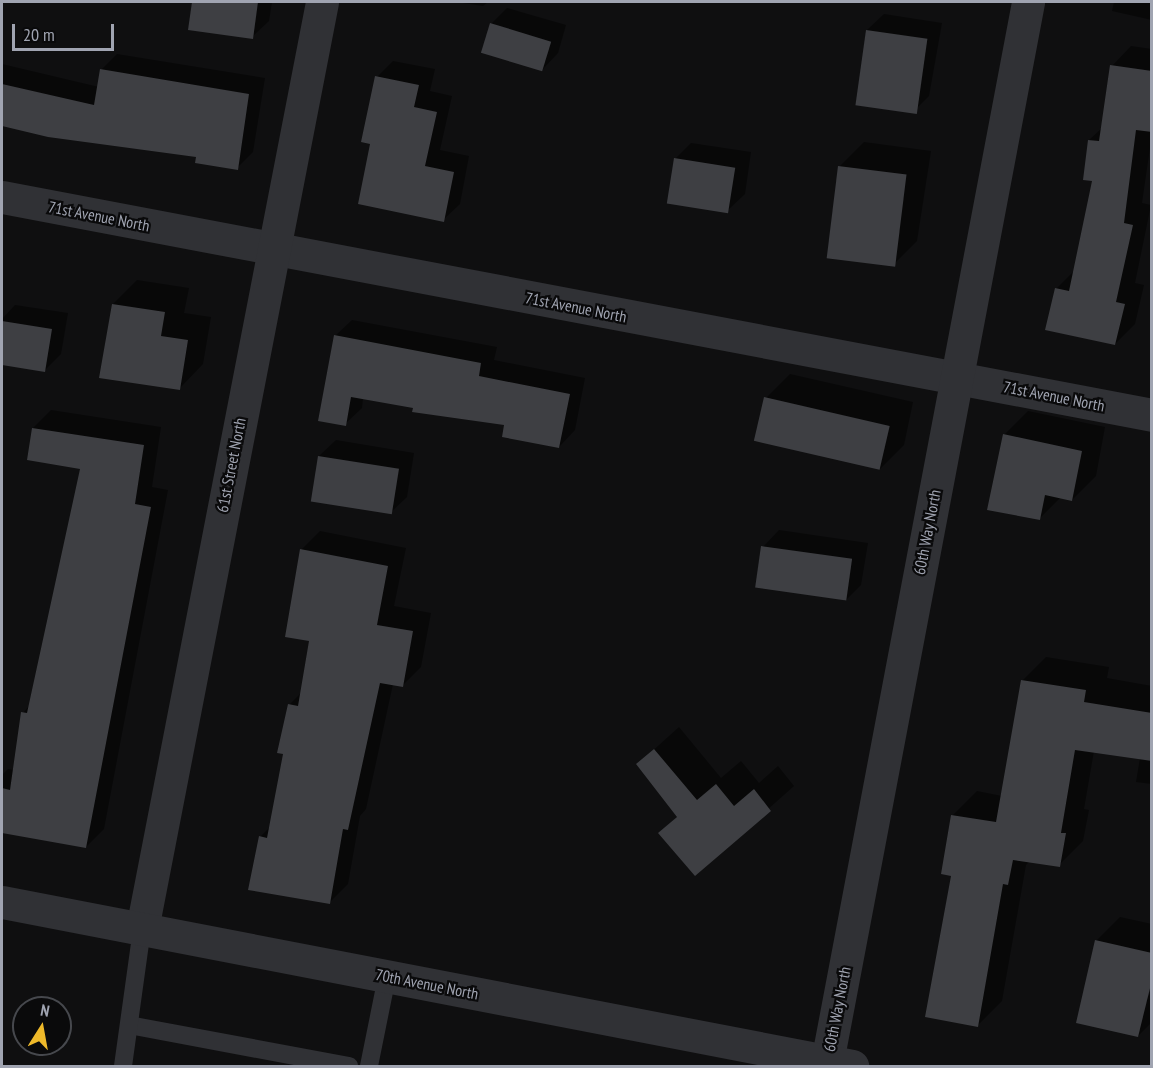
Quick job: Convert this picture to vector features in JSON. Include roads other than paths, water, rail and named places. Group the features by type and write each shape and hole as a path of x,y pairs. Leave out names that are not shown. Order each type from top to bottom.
{"street":[{"name":"61st Street North","path":"142,929 322,2"},
{"name":"60th Way North","path":"839,1064 957,378 1028,2"},
{"name":"71st Avenue North","path":"2,197 1152,415"},
{"name":"70th Avenue North","path":"2,902 839,1064"}],"lane":[{"path":"123,1066 142,929"},
{"path":"369,1066 387,977"},
{"path":"129,1025 350,1066"}]}
